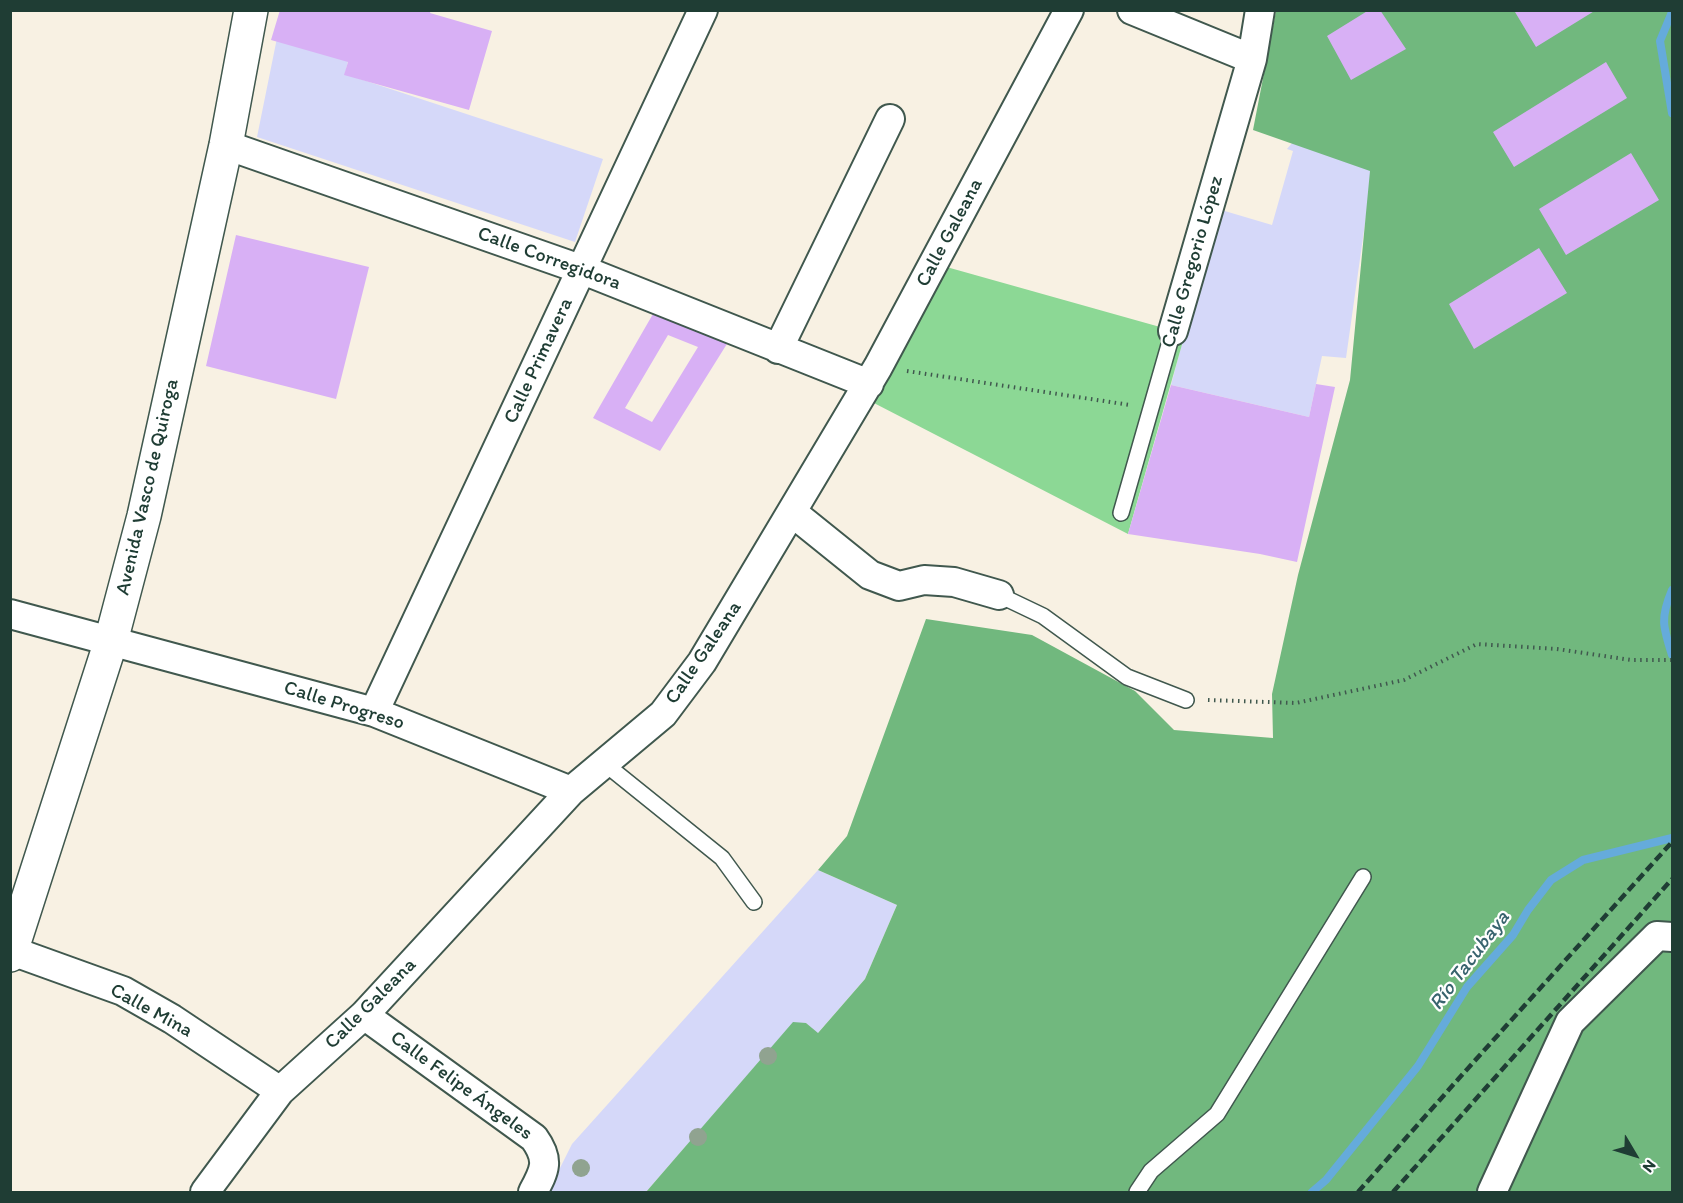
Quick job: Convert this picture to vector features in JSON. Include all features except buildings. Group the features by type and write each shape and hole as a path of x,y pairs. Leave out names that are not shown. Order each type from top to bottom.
{"main road":[{"name":"Avenida Vasco de Quiroga","path":"11,953 111,641 144,516 226,145 251,10"}],"street":[{"name":"Calle Primavera","path":"374,712 703,10"},
{"name":"Calle Galeana","path":"205,1192 280,1091 364,1015 571,791 663,714 702,662 874,375 1069,10"},
{"path":"1132,10 1252,59"},
{"name":"Calle Gregorio López","path":"1173,331 1252,59 1260,10"},
{"path":"778,349 890,119"},
{"name":"Calle Corregidora","path":"226,145 583,270 778,349 874,375"},
{"path":"793,513 870,575 899,586 924,580 954,582 999,595"},
{"name":"Calle Progreso","path":"10,614 374,712 571,791"},
{"path":"1492,1192 1570,1022 1657,936 1672,937"},
{"name":"Calle Mina","path":"11,953 123,991 172,1018 280,1091"},
{"name":"Calle Felipe Ángeles","path":"364,1015 534,1138 543,1151 544,1165 533,1192"}],"lane":[{"name":"Calle Gregorio López","path":"1121,513 1173,331"},
{"path":"999,595 1043,616 1126,677 1186,699"},
{"path":"604,763 722,858 753,902"},
{"path":"1137,1192 1151,1171 1217,1114 1363,877"}],"path":[{"path":"874,375 1151,408"},
{"path":"1186,699 1296,703 1404,680 1477,644 1557,649 1631,660 1672,660"}],"shaded area":[{"path":"1315,10 1672,436 1358,390 1371,181 1346,358 1322,356 1309,417 1171,385 1218,209 1272,225 1293,151 1287,149 1341,85"},
{"path":"277,38 348,61 345,74 603,159 575,242 257,137"},
{"path":"818,870 897,905 865,979 817,1034 806,1023 793,1023 646,1192 548,1192 572,1144"}],"green space":[{"path":"1276,11 1672,11 1672,1192 646,1192 793,1022 806,1023 818,1033 865,979 897,905 818,870 847,836 926,619 1032,635 1135,691 1174,730 1273,738 1272,694 1298,575 1350,380 1370,171 1253,130"},
{"path":"943,266 1185,334 1128,534 872,402"}],"waterway":[{"name":"Río Tacubaya","path":"1672,12 1660,41 1672,113"},
{"name":"Río Tacubaya","path":"1672,590 1664,615 1672,655"},
{"name":"Río Tacubaya","path":"1312,1192 1326,1180 1418,1066 1467,987 1513,935 1528,910 1551,880 1583,860 1672,838"}],"railway":[{"path":"1358,1192 1672,842"},
{"path":"1393,1192 1672,879"}]}
